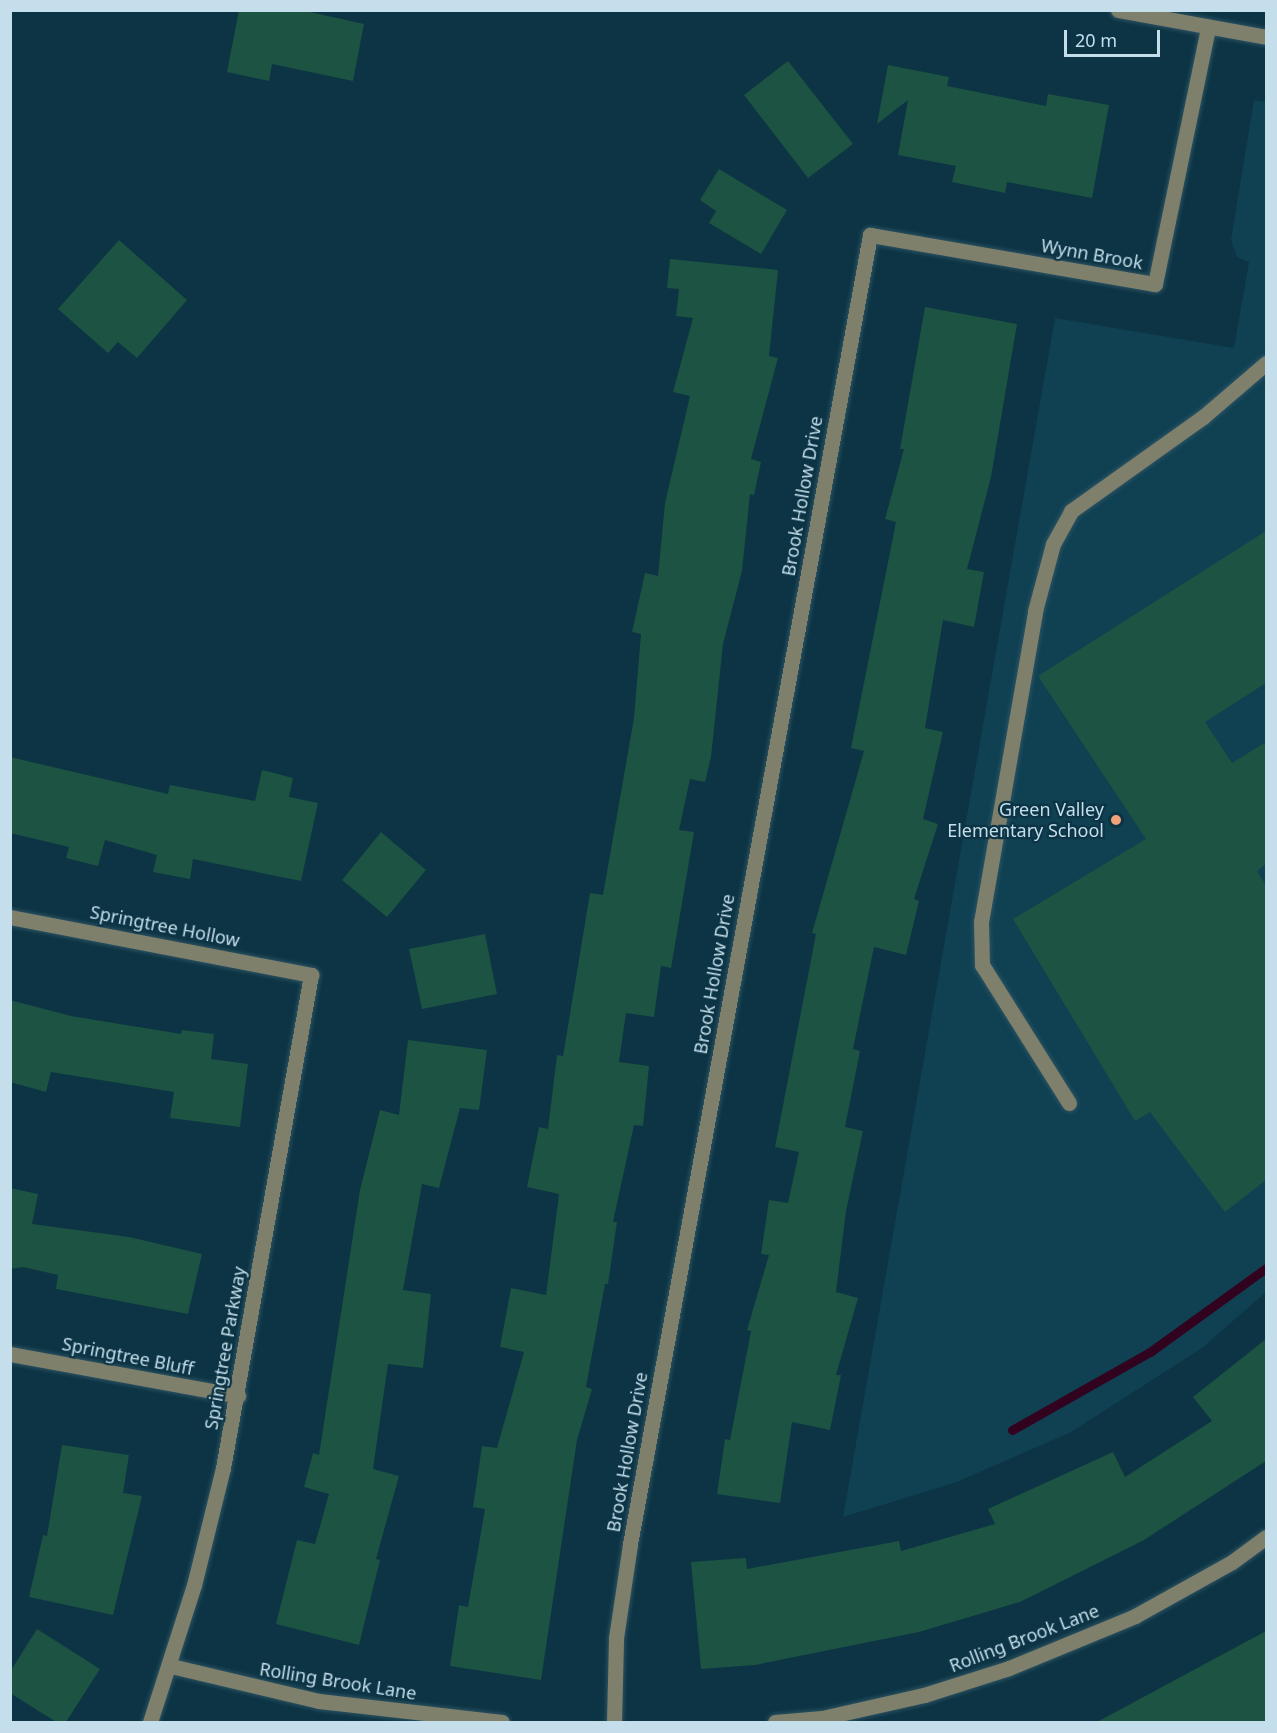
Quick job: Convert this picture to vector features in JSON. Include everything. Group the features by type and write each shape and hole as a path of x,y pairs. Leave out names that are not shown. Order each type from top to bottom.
{"street":[{"path":"1118,10 1266,37"},
{"name":"Wynn Brook","path":"870,235 1155,284 1208,27"},
{"name":"Brook Hollow Drive","path":"614,1722 616,1638 630,1544 870,235"},
{"path":"1069,1102 982,965 981,922 1044,577 1053,544 1071,511 1203,417 1266,363"},
{"name":"Springtree Hollow","path":"10,917 311,975"},
{"name":"Springtree Parkway","path":"150,1722 171,1666 197,1575 238,1396 311,975"},
{"name":"Springtree Bluff","path":"10,1354 238,1396"},
{"name":"Rolling Brook Lane","path":"775,1722 822,1718 901,1700 1009,1668 1135,1616 1232,1562 1266,1537"},
{"name":"Rolling Brook Lane","path":"171,1666 319,1701 502,1722"}],"shaded area":[{"name":"Green Valley Elementary School","path":"1254,100 1266,102 1266,1292 1202,1348 1071,1432 957,1482 843,1517 1055,318 1234,348 1249,262 1237,257 1231,240"}],"building":[{"path":"239,10 301,10 364,24 353,81 272,64 269,81 227,72"},
{"path":"788,61 853,144 808,178 744,95"},
{"path":"888,65 949,77 947,86 1046,106 1048,94 1109,105 1092,198 1007,182 1005,193 952,182 956,166 898,155 908,100 877,124"},
{"path":"719,169 787,210 761,254 709,223 716,211 700,200"},
{"path":"119,240 187,300 137,358 118,342 108,353 58,309"},
{"path":"670,259 778,270 769,356 778,358 751,459 761,462 754,495 750,494 742,571 723,644 711,757 705,782 690,779 679,830 694,832 671,968 661,966 654,1017 626,1013 619,1062 649,1066 643,1126 634,1125 613,1222 617,1222 608,1284 605,1284 586,1387 592,1389 577,1440 541,1680 450,1666 459,1605 468,1607 485,1509 473,1507 482,1446 497,1448 524,1352 500,1347 511,1288 546,1295 559,1194 527,1187 539,1127 548,1129 557,1055 563,1056 590,893 603,895 634,718 641,634 632,632 645,573 658,576 665,503 690,396 673,392 693,318 676,316 679,289 667,288"},
{"path":"925,307 1017,324 991,477 967,569 984,572 974,627 943,620 925,728 943,732 923,819 938,824 914,899 919,901 906,955 874,947 853,1049 860,1051 845,1127 863,1131 846,1211 836,1292 858,1298 836,1375 841,1375 830,1430 792,1422 780,1503 717,1494 725,1439 730,1440 751,1331 747,1330 769,1255 761,1254 769,1200 788,1203 799,1152 775,1147 816,934 812,933 864,751 851,748 896,522 885,519 904,449 900,449"},
{"path":"1266,531 1266,683 1205,722 1232,763 1266,742 1266,864 1257,871 1266,886 1266,1180 1225,1212 1150,1112 1135,1121 1013,919 1146,839 1038,676"},
{"path":"10,757 168,794 170,785 255,801 262,770 293,778 289,797 318,803 301,881 193,859 190,879 153,872 157,855 105,840 98,866 66,858 69,847 10,833"},
{"path":"381,832 426,870 387,917 342,880"},
{"path":"485,934 497,994 422,1009 409,949"},
{"path":"10,1000 71,1016 181,1034 182,1030 214,1034 211,1059 248,1064 240,1127 170,1118 174,1092 51,1072 46,1092 10,1082"},
{"path":"408,1040 487,1050 479,1110 460,1108 439,1188 422,1184 403,1290 431,1294 423,1368 388,1364 373,1469 399,1476 376,1559 380,1560 359,1645 276,1624 297,1540 315,1544 329,1494 304,1487 313,1453 319,1455 360,1190 380,1110 399,1115"},
{"path":"10,1188 38,1194 32,1224 129,1237 202,1254 188,1314 56,1289 58,1275 23,1267 10,1269"},
{"path":"1266,1339 1266,1461 1144,1540 1020,1602 919,1632 755,1665 701,1669 691,1562 746,1558 747,1569 899,1541 901,1551 995,1524 988,1509 1113,1452 1125,1477 1212,1421 1193,1397"},
{"path":"62,1445 129,1455 123,1493 142,1496 113,1615 29,1597 43,1535 47,1536"},
{"path":"37,1629 100,1669 66,1722 56,1722 10,1693 10,1672"},
{"path":"1266,1631 1266,1722 1097,1722"}],"waterway":[{"path":"1012,1430 1150,1352 1266,1268"}],"place":[{"name":"Green Valley Elementary School","path":"1116,820"}]}
